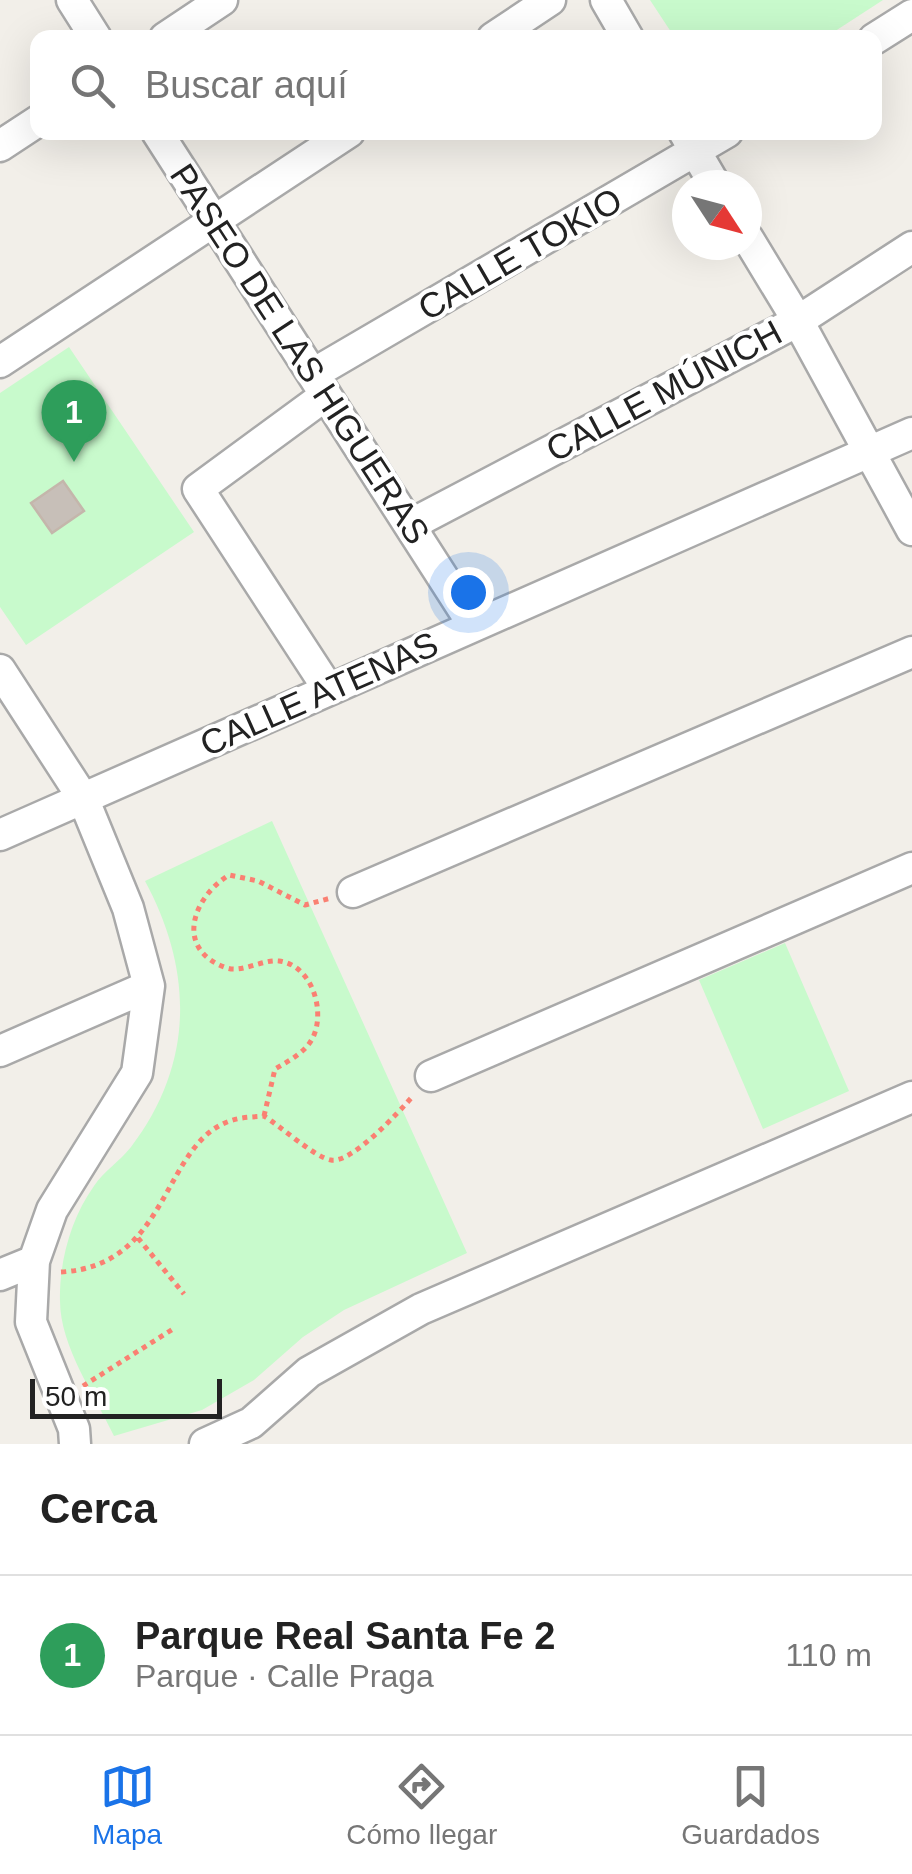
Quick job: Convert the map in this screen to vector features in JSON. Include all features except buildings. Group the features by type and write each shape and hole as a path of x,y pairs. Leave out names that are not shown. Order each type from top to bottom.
{"street":[{"path":"72,0 91,30"},
{"path":"177,30 222,0"},
{"path":"506,30 550,0"},
{"path":"606,0 623,30"},
{"path":"882,34 912,15"},
{"path":"0,146 30,126"},
{"name":"PASEO DE LAS HIGUERAS","path":"162,140 474,626"},
{"path":"0,362 337,140"},
{"path":"689,142 706,170"},
{"name":"CALLE TOKIO","path":"329,690 198,489 319,384 689,142"},
{"name":"CALLE MÚNICH","path":"410,525 798,321 912,247"},
{"path":"761,260 912,530"},
{"name":"CALLE ATENAS","path":"0,834 912,433"},
{"path":"353,892 912,652"},
{"path":"0,670 83,798 128,908 149,986 137,1074 52,1210 33,1267 30,1322 62,1399 75,1444"},
{"path":"431,1076 912,868"},
{"path":"0,1051 149,986"},
{"path":"205,1444 251,1423 308,1372 421,1310 912,1097"},
{"path":"0,1275 33,1267"}],"path":[{"path":"264,1116 275,1069 304,1050 315,1034 318,1014 314,991 302,972 280,961 230,970 209,958 195,940 194,914 206,889 229,876 258,881 305,906 353,892"},
{"path":"33,1267 76,1272 102,1262 137,1238 157,1214 183,1161 203,1138 231,1120 264,1116 328,1160 342,1160 394,1118 431,1076"},
{"path":"137,1238 184,1294"},
{"path":"62,1399 173,1330"}],"green space":[{"path":"650,0 883,0 837,30 670,30"},
{"path":"69,347 194,532 26,645 0,607 0,393"},
{"path":"272,821 467,1253 344,1310 303,1337 254,1380 202,1410 114,1436 66,1335 60,1286 64,1256 79,1212 98,1181 131,1147 152,1115 167,1083 176,1049 179,982 161,915 145,881"},
{"path":"785,943 849,1091 763,1129 699,980"}],"place":[{"name":"Parque Real Santa Fe 2","path":"74,462"}]}
